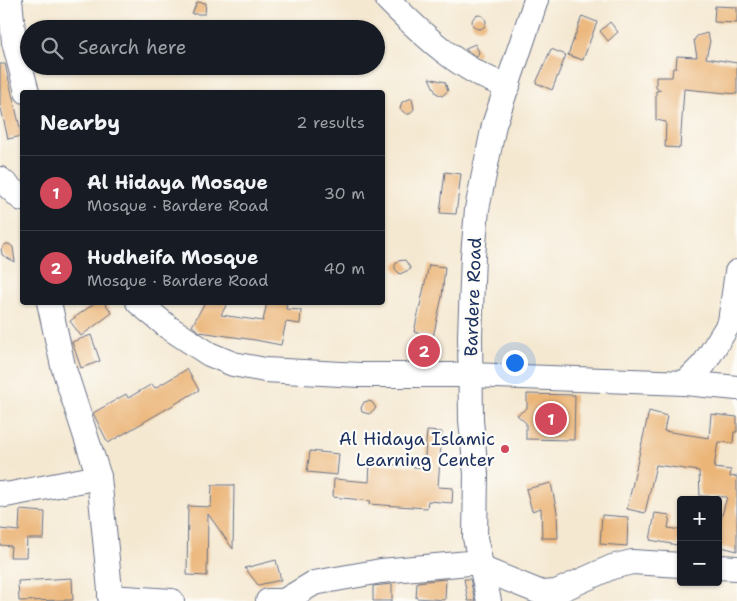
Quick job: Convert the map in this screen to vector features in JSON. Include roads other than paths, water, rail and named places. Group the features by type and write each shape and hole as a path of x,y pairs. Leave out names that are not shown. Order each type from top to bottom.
{"street":[{"path":"10,0 14,42 20,65"},
{"path":"388,0 444,52 488,80 508,86"},
{"name":"Bardere Road","path":"489,601 475,538 476,474 471,420 470,300 477,209 494,125 536,0"},
{"path":"23,75 26,90"},
{"path":"0,179 20,197"},
{"path":"737,272 730,322 737,351"},
{"path":"50,305 63,366 99,478 110,599 172,601"},
{"path":"142,305 168,327 209,354 233,364 265,370 360,375 470,375 685,383 737,388"},
{"path":"685,383 704,364 730,322"},
{"path":"0,493 6,495 99,478"},
{"path":"268,601 284,601 314,583 381,571 482,565 542,593 556,592 612,566 632,562 677,564"},
{"path":"722,567 737,568"}],"place":[{"name":"Hudheifa Mosque","path":"424,351"},
{"name":"Al Hidaya Mosque","path":"551,419"},
{"name":"Al Hidaya Islamic Learning Center","path":"505,449"}]}
